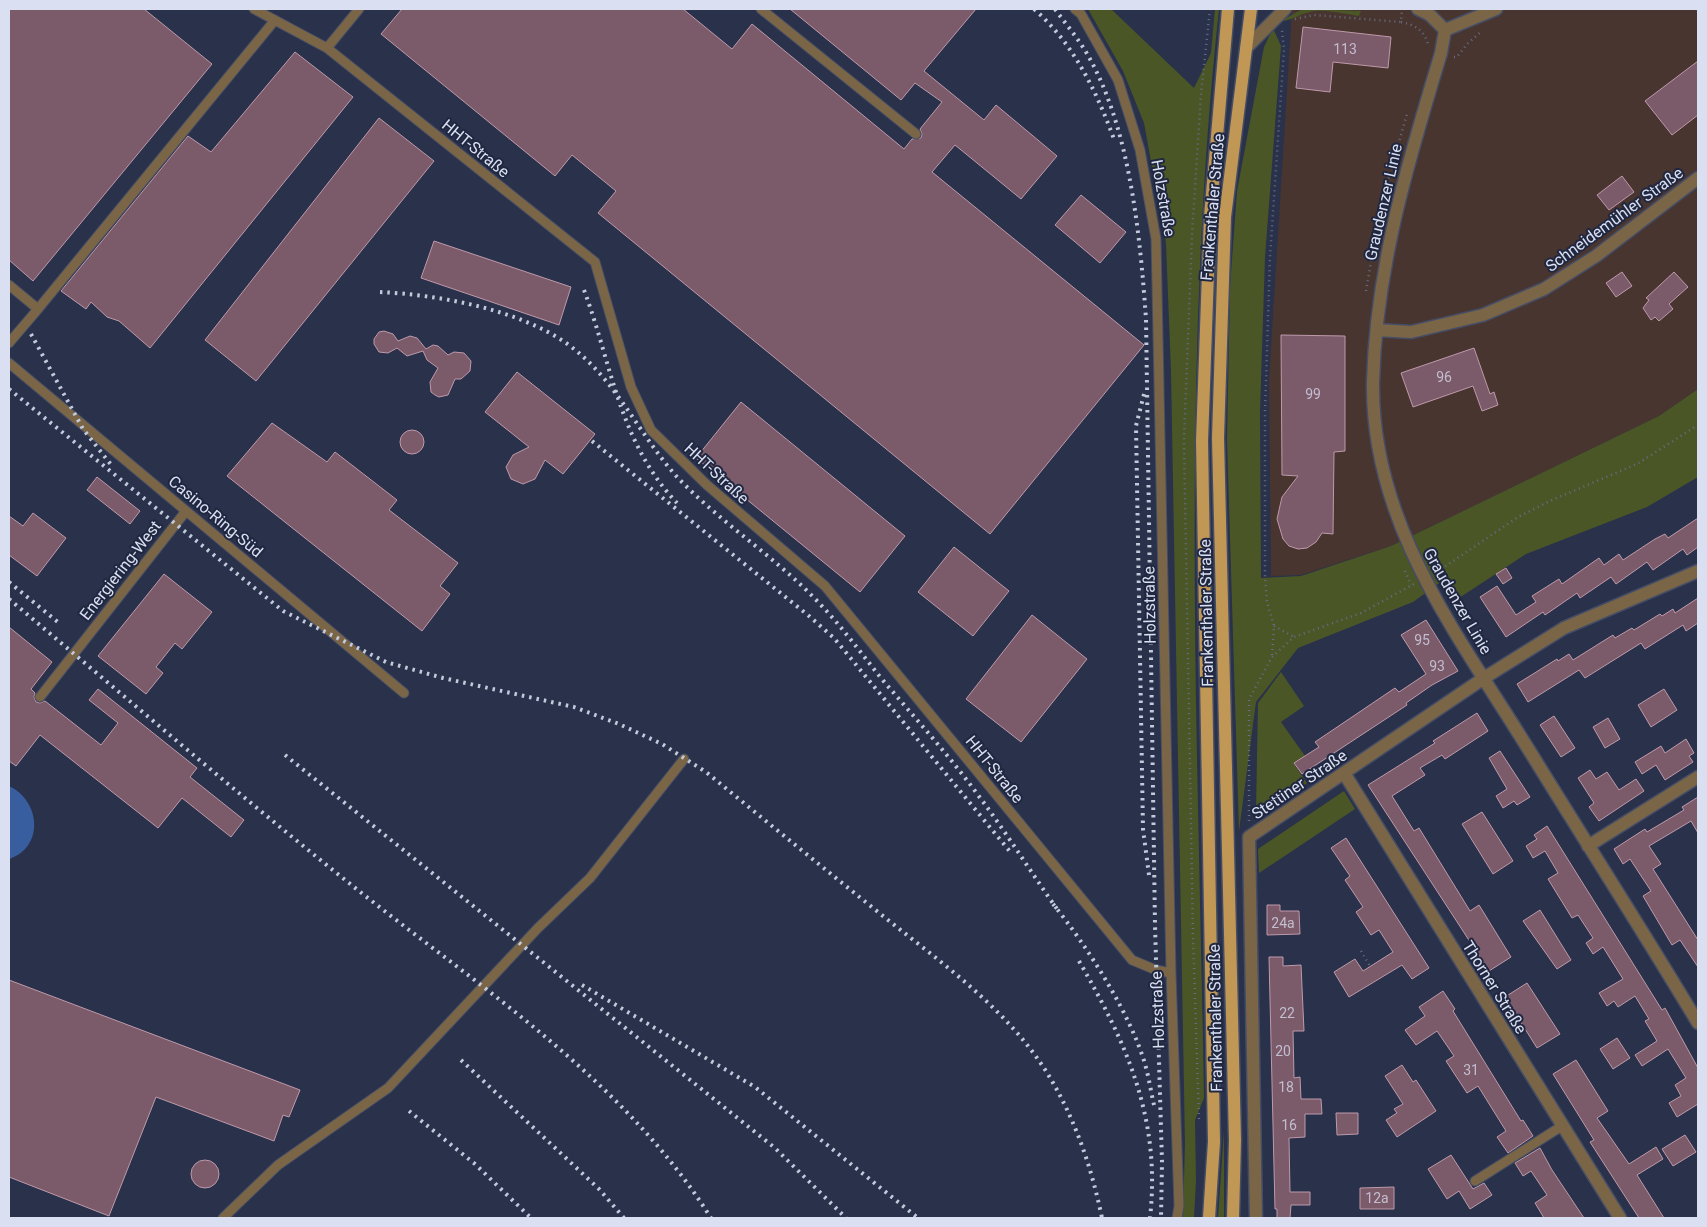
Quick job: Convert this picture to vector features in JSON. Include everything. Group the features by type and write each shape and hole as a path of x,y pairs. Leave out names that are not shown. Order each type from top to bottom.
{"main road":[{"name":"Frankenthaler Straße","path":"1209,1218 1214,1142 1202,441 1210,217 1228,9"},
{"name":"Frankenthaler Straße","path":"1233,1218 1235,1140 1218,438 1225,216 1250,9"}],"street":[{"path":"1246,48 1285,9"},
{"path":"1418,9 1430,16 1445,30 1496,9"},
{"name":"Graudenzer Linie","path":"1445,30 1441,53 1401,185 1383,277 1373,384 1383,471 1398,523 1423,579 1697,1020"},
{"name":"Schneidemühler Straße","path":"1377,330 1411,332 1483,316 1544,289 1596,256 1698,178"},
{"name":"Stettiner Straße","path":"1256,1218 1249,837 1484,678 1564,628 1698,571"},
{"name":"Thorner Straße","path":"1344,773 1620,1218"},
{"path":"1588,846 1698,777"}],"lane":[{"name":"HHT-Straße","path":"254,9 327,48 595,262 630,387 651,430 706,485 825,586 1132,960 1156,970 1171,973"},
{"path":"327,48 359,9"},
{"path":"761,9 916,134"},
{"name":"Holzstraße","path":"1075,9 1081,14 1118,80 1140,150 1156,240 1171,973 1179,1206 1177,1218"},
{"path":"9,343 275,20"},
{"path":"9,285 38,309"},
{"name":"Casino-Ring-Süd","path":"9,363 404,693"},
{"name":"Energiering-West","path":"40,697 186,511"},
{"path":"223,1218 278,1165 341,1119 388,1088 538,928 590,878 684,758"},
{"path":"1475,1181 1562,1126"}],"path":[{"path":"1293,20 1314,15 1401,22 1402,9"},
{"path":"1272,657 1274,626 1267,602 1265,577 1265,412 1270,248 1284,50 1282,30 1273,20"},
{"path":"1282,30 1288,24"},
{"path":"1441,53 1457,58 1466,44 1485,29"},
{"path":"1249,837 1249,698 1272,657 1294,637 1361,613 1445,567 1518,517 1552,500 1637,464 1698,425"},
{"path":"1274,626 1294,637"},
{"path":"1361,951 1371,968"}],"shaded area":[{"path":"1292,9 1698,9 1698,389 1659,416 1391,546 1301,575 1271,576 1269,380"}],"green space":[{"path":"1088,9 1111,9 1194,88 1211,53 1215,9 1219,9 1207,145 1199,280 1196,416 1196,689 1204,1098 1195,1120 1196,1180 1194,1218 1183,1218 1185,1143 1171,372 1166,243 1144,123 1123,71"},
{"path":"1303,9 1361,11 1359,16 1315,11 1280,21"},
{"path":"1273,28 1281,46 1265,257 1260,412 1261,578 1301,576 1391,546 1659,416 1698,389 1698,477 1647,507 1526,554 1453,602 1443,586 1445,579 1413,602 1298,648 1256,702 1239,831 1227,439 1230,287 1237,191 1264,47"},
{"path":"1281,672 1304,706 1281,722 1305,756 1294,764 1307,783 1266,811 1256,811 1258,703"},
{"path":"1344,791 1355,809 1259,873 1258,849"},
{"path":"1224,1131 1224,1218 1218,1218"}],"water":[{"path":"9,786 27,802 32,812 34,823 33,834 29,844 21,853 9,859"}],"building":[{"path":"9,9 144,9 212,64 33,281 9,260"},
{"path":"402,9 683,9 732,49 752,24 904,149 912,139 921,138 920,129 942,102 915,83 901,100 790,9 976,9 924,71 984,120 996,105 1057,156 1021,199 955,145 932,172 1144,345 990,534 598,213 616,191 572,155 555,176 381,34"},
{"path":"1303,27 1391,37 1388,68 1333,62 1330,92 1296,88"},
{"path":"295,52 353,97 150,348 119,321 107,317 91,302 86,309 61,291 188,136 211,152"},
{"path":"1698,61 1698,115 1672,135 1645,101"},
{"path":"379,118 434,161 256,381 205,340"},
{"path":"1622,176 1634,192 1609,210 1597,195"},
{"path":"1081,195 1126,232 1100,263 1055,225"},
{"path":"434,241 571,287 559,325 421,278"},
{"path":"1622,272 1632,286 1616,297 1606,283"},
{"path":"1674,272 1688,287 1669,304 1673,309 1659,321 1655,317 1651,320 1643,308 1649,300 1646,298"},
{"path":"384,331 393,334 398,341 410,336 417,338 426,349 433,345 438,346 448,355 454,352 464,353 471,361 470,371 461,379 455,379 448,395 439,397 431,392 430,382 438,368 427,360 423,351 407,356 397,348 388,353 379,352 374,344 374,339 379,332"},
{"path":"1281,335 1345,336 1345,451 1334,452 1333,534 1322,533 1316,542 1307,548 1298,549 1289,546 1283,539 1277,519 1282,497 1298,476 1282,475"},
{"path":"1474,348 1490,394 1494,392 1498,405 1482,411 1473,386 1413,407 1401,373"},
{"path":"517,372 595,434 563,474 545,460 535,479 523,484 511,479 506,467 513,455 529,447 485,412"},
{"path":"741,402 905,536 860,592 696,458"},
{"path":"272,423 327,462 335,452 397,500 389,510 458,563 440,586 450,594 422,631 227,476"},
{"path":"412,430 420,434 424,442 420,450 412,454 404,450 400,442 404,434"},
{"path":"97,477 140,511 130,524 87,490"},
{"path":"33,513 66,538 37,576 9,555 9,516 23,526"},
{"path":"1698,518 1698,547 1687,555 1683,549 1653,570 1647,562 1616,584 1611,577 1580,598 1577,593 1545,615 1543,612 1506,637 1480,597 1497,586 1516,615 1536,602 1532,596 1559,579 1562,584 1599,558 1604,565 1619,554 1623,560 1665,534 1668,538"},
{"path":"954,547 1009,591 973,636 918,592"},
{"path":"1506,568 1512,578 1503,584 1496,574"},
{"path":"164,574 212,612 182,649 175,643 156,667 163,673 146,694 98,656"},
{"path":"1698,598 1698,623 1686,631 1683,625 1645,649 1641,643 1585,678 1579,670 1528,702 1517,684 1557,659 1558,661 1569,654 1573,660 1613,635 1615,638 1632,628 1634,630 1660,614 1662,616 1673,609 1675,613"},
{"path":"1032,615 1087,659 1021,742 966,699"},
{"path":"1426,620 1458,671 1432,685 1406,703 1407,705 1302,774 1294,763 1319,747 1315,742 1395,688 1399,692 1426,674 1401,635"},
{"path":"9,627 52,662 31,689 35,693 36,702 45,701 101,745 118,723 89,700 98,689 197,768 190,777 244,820 231,837 182,798 158,828 40,735 16,766 9,761"},
{"path":"1664,689 1677,710 1651,727 1638,705"},
{"path":"1477,713 1488,731 1445,759 1442,755 1420,768 1425,775 1392,796 1414,831 1419,828 1470,911 1479,905 1511,957 1489,971 1368,785 1435,743 1433,741"},
{"path":"1554,716 1575,748 1561,757 1540,725"},
{"path":"1608,718 1620,739 1605,748 1593,727"},
{"path":"1686,739 1694,753 1689,756 1693,762 1665,780 1656,765 1642,774 1635,762 1661,746 1665,753"},
{"path":"1500,751 1530,797 1517,805 1514,801 1503,808 1496,796 1507,789 1489,758"},
{"path":"1590,770 1596,779 1607,772 1619,790 1636,779 1644,791 1599,821 1589,807 1594,803 1578,778"},
{"path":"1698,797 1698,833 1691,821 1649,846 1661,864 1653,869 1698,940 1698,967 1680,940 1672,945 1643,896 1651,891 1630,859 1623,864 1614,849 1645,829 1647,832 1684,810 1682,807"},
{"path":"1482,812 1513,861 1493,874 1462,824"},
{"path":"1547,826 1662,1010 1665,1008 1698,1068 1698,1104 1677,1117 1669,1103 1681,1096 1675,1085 1686,1078 1668,1049 1642,1066 1635,1055 1657,1041 1645,1021 1649,1019 1635,996 1618,1007 1614,1001 1607,1006 1599,993 1623,979 1603,947 1593,954 1586,943 1593,938 1578,915 1572,918 1548,879 1558,873 1545,851 1533,858 1526,846 1537,839 1534,835"},
{"path":"1346,838 1429,968 1412,979 1402,965 1349,997 1334,972 1355,959 1363,971 1393,952 1379,930 1371,935 1356,912 1363,907 1345,880 1350,876 1331,848"},
{"path":"1267,905 1280,905 1280,911 1299,911 1300,934 1267,935"},
{"path":"1540,910 1571,960 1557,969 1523,921"},
{"path":"1269,957 1283,957 1283,966 1301,965 1304,1031 1293,1031 1294,1078 1300,1077 1301,1099 1321,1099 1322,1114 1305,1114 1305,1137 1289,1138 1290,1192 1310,1192 1310,1205 1291,1205 1290,1218 1277,1218 1277,1209 1275,1209"},
{"path":"9,980 300,1090 289,1117 283,1115 274,1141 156,1097 109,1216 9,1177"},
{"path":"1527,983 1560,1034 1537,1048 1505,997"},
{"path":"1443,991 1455,1009 1453,1011 1521,1121 1523,1120 1533,1136 1508,1153 1497,1137 1506,1131 1478,1086 1467,1093 1446,1061 1454,1056 1437,1031 1416,1045 1405,1030 1425,1016 1419,1007"},
{"path":"1617,1038 1630,1058 1613,1069 1600,1049"},
{"path":"1576,1060 1608,1111 1597,1118 1629,1164 1656,1147 1663,1159 1637,1175 1664,1218 1639,1218 1590,1142 1594,1140 1553,1074"},
{"path":"1402,1065 1413,1082 1416,1080 1436,1111 1397,1137 1386,1120 1397,1113 1394,1109 1403,1104 1385,1076"},
{"path":"1336,1113 1358,1113 1358,1134 1337,1135"},
{"path":"1685,1135 1696,1152 1673,1166 1662,1149"},
{"path":"1540,1148 1552,1170 1584,1218 1544,1218 1535,1203 1547,1195 1531,1171 1523,1176 1515,1163"},
{"path":"1451,1155 1473,1189 1484,1183 1492,1195 1470,1209 1459,1191 1447,1199 1428,1169"},
{"path":"205,1160 215,1164 219,1174 215,1184 205,1188 195,1184 191,1174 195,1164"},
{"path":"1394,1187 1394,1209 1360,1209 1360,1188"}],"railway":[{"path":"1034,9 1061,38 1083,70 1115,142"},
{"path":"1055,9 1086,52 1101,81 1113,113 1123,147 1130,182 1144,286 1155,925 1162,1162 1161,1218"},
{"path":"584,290 629,429 642,455 677,503"},
{"path":"380,292 452,300 501,313 546,331 584,357 613,389 678,478 713,511 786,571 836,622 967,780 1057,909"},
{"path":"31,334 83,429 112,466"},
{"path":"9,389 283,611 386,662 443,678 574,707 619,724 662,744 706,772 956,974 999,1013 1018,1034 1052,1081 1069,1114 1088,1165 1102,1218"},
{"path":"1144,394 1136,426 1143,829 1149,875"},
{"path":"592,441 834,638 1012,854"},
{"path":"9,582 59,623"},
{"path":"9,599 263,813 349,883 545,1036 591,1077 635,1121 675,1168 711,1218"},
{"path":"285,755 775,1148 846,1218"},
{"path":"1053,904 1093,960 1129,1023 1145,1064 1154,1105"},
{"path":"1079,961 1112,1022 1137,1084 1145,1115 1150,1148 1152,1182 1150,1218"},
{"path":"582,985 755,1087 918,1218"},
{"path":"461,1060 599,1189 624,1218"},
{"path":"409,1111 475,1164 531,1218"}]}
